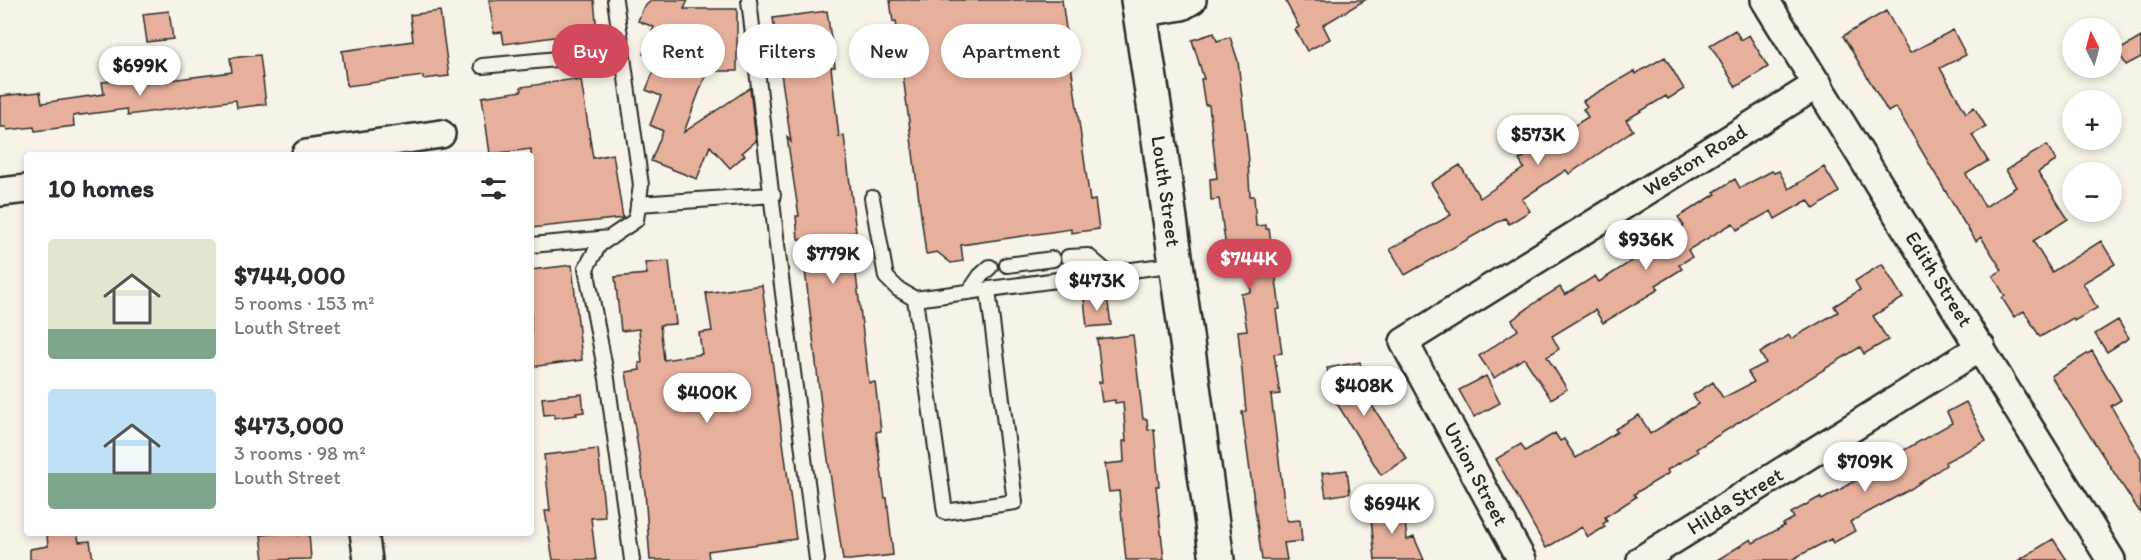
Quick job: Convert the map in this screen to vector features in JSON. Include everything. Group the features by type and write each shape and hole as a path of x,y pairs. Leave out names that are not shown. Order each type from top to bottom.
{"main road":[{"name":"Louth Street","path":"1139,6 1217,560"}],"street":[{"path":"1139,6 1182,6 1192,0"},
{"name":"Edith Street","path":"1765,0 2111,560"},
{"name":"Weston Road","path":"1413,357 1404,342 1818,84"},
{"path":"324,152 441,134"},
{"path":"0,192 24,189"},
{"name":"Hilda Street","path":"1641,560 1981,347"},
{"name":"Union Street","path":"1413,357 1522,560"},
{"path":"365,536 368,560"}],"lane":[{"path":"615,0 618,24"},
{"path":"749,0 779,262 817,560"},
{"path":"482,66 552,60"},
{"path":"626,78 641,185 636,220 599,245 586,268 607,379 632,560"},
{"path":"638,204 773,195"},
{"path":"872,198 886,277 898,289 915,299 1177,264"},
{"path":"534,245 610,238"},
{"path":"1068,257 1088,256 1108,273"},
{"path":"1007,264 1053,259"},
{"path":"969,292 980,276 990,267"},
{"path":"915,299 945,512 1014,502 988,290"}],"building":[{"path":"489,0 594,0 596,24 552,24 552,37 504,44 502,32 494,33"},
{"path":"652,0 688,0 684,9 737,9 737,71 725,71 725,24 646,24 638,21 643,8"},
{"path":"890,0 1062,0 1065,24 941,24 941,78 1073,78 1090,201 1095,200 1099,229 1071,233 1071,229 961,245 963,261 951,263 937,252 926,254 903,78 929,78 929,24 896,24 896,21 893,22"},
{"path":"1285,0 1365,0 1323,25 1330,39 1307,51 1295,29 1299,27"},
{"path":"169,11 173,39 147,42 143,14"},
{"path":"440,11 449,76 423,79 423,76 347,86 342,51 413,41 410,15"},
{"path":"827,11 829,24 774,24 773,18"},
{"path":"1886,11 1910,53 1953,30 1966,55 1940,68 1966,113 1974,107 1986,127 1972,135 1988,161 1966,174 1985,207 2016,187 2006,170 2047,145 2056,161 2038,172 2062,210 2063,222 2033,241 2052,272 2101,241 2115,264 2083,283 2097,308 2074,321 2073,318 2040,337 2024,311 2014,317 2002,298 2005,296 1993,276 2002,270 1981,237 1976,241 1896,107 1888,112 1843,36"},
{"path":"1735,30 1741,40 1749,35 1768,67 1736,87 1710,45"},
{"path":"1214,33 1217,41 1230,37 1238,61 1249,161 1250,196 1254,196 1256,226 1266,225 1266,229 1269,229 1280,309 1276,310 1282,353 1274,354 1280,394 1271,395 1286,518 1288,521 1300,520 1302,541 1284,543 1287,560 1262,560 1242,412 1246,411 1238,331 1247,330 1241,294 1251,292 1246,253 1227,255 1219,199 1211,200 1210,179 1217,178 1209,105 1205,105 1201,79 1204,79 1192,40"},
{"path":"2141,37 2141,57 2126,65 2122,58 2122,48"},
{"path":"260,55 266,104 237,108 236,100 128,115 127,109 73,116 74,126 35,131 34,127 7,130 6,127 0,127 0,96 40,92 42,103 104,94 102,82 146,76 147,83 232,72 230,58"},
{"path":"1665,57 1684,89 1668,99 1666,96 1626,120 1633,130 1569,174 1566,170 1522,199 1530,211 1509,224 1505,218 1405,275 1390,249 1451,215 1431,183 1460,165 1480,198 1524,168 1519,160 1588,117 1583,109 1587,107 1583,101 1634,71 1635,74"},
{"path":"651,78 704,78 684,132 750,88 756,141 730,168 710,146 697,179 651,161 663,131 650,125 661,96 646,90"},
{"path":"782,78 832,78 839,137 844,136 856,232 851,233 869,383 875,382 881,431 876,432 885,498 887,498 893,555 843,560 825,439 801,239 798,239 796,216 799,216 787,137 791,142"},
{"path":"581,80 593,158 613,154 623,218 534,228 534,152 531,152 531,149 490,152 482,97 522,91 521,87"},
{"path":"1824,167 1839,192 1814,209 1808,200 1775,219 1771,211 1737,230 1733,223 1688,250 1692,257 1679,265 1682,269 1656,285 1659,289 1603,323 1595,310 1552,336 1559,349 1547,357 1567,389 1551,399 1524,358 1494,378 1479,356 1518,330 1512,320 1539,300 1560,287 1565,295 1595,276 1599,282 1660,243 1658,240 1684,226 1678,217 1716,194 1714,192 1735,179 1740,188 1772,171 1774,173 1779,171 1789,189"},
{"path":"669,261 676,324 660,325 664,360 702,354 699,333 712,331 706,293 762,285 796,539 708,551 709,560 650,560 645,492 626,372 640,370 639,363 642,363 639,329 621,331 615,277 647,274 645,263"},
{"path":"1882,264 1903,298 1873,316 1888,340 1864,354 1860,347 1696,449 1698,452 1667,470 1669,473 1634,494 1636,497 1605,517 1607,521 1603,524 1605,527 1588,537 1582,527 1546,548 1496,459 1521,444 1525,451 1555,433 1560,441 1564,439 1576,458 1617,432 1615,429 1639,415 1650,434 1698,404 1693,395 1713,382 1723,398 1754,382 1748,372 1766,363 1760,353 1789,335 1791,339 1838,312 1834,306 1860,290 1855,281"},
{"path":"572,265 582,360 534,367 534,270"},
{"path":"1107,296 1111,325 1087,327 1084,299"},
{"path":"2118,320 2129,338 2107,352 2095,334"},
{"path":"1133,335 1143,419 1147,419 1148,430 1154,429 1159,486 1156,486 1164,560 1126,560 1119,491 1109,492 1105,464 1124,462 1123,441 1126,441 1123,402 1115,403 1115,400 1102,402 1097,339"},
{"path":"2092,351 2121,400 2111,406 2141,458 2141,514 2051,376"},
{"path":"1360,362 1367,398 1407,459 1381,475 1333,397 1327,368"},
{"path":"1486,376 1500,403 1474,417 1459,390"},
{"path":"582,394 584,412 554,418 554,414 544,415 542,398"},
{"path":"1966,402 1986,441 1945,462 1946,465 1909,490 1850,522 1855,531 1833,543 1831,539 1791,560 1717,560 1751,539 1753,543 1784,526 1783,524 1794,518 1791,513 1820,497 1822,500 1853,482 1861,476 1857,470 1889,452 1892,457 1952,423 1947,412"},
{"path":"598,449 605,517 591,518 596,560 553,560 545,511 550,511 544,455"},
{"path":"1347,470 1350,493 1326,497 1322,473"},
{"path":"1403,504 1407,540 1414,537 1424,560 1375,560 1370,507"},
{"path":"47,536 78,536 79,542 90,541 93,560 30,560 30,549 48,546"},
{"path":"261,536 309,536 311,559 264,560"},
{"path":"2053,539 2067,560 2019,560"}]}
